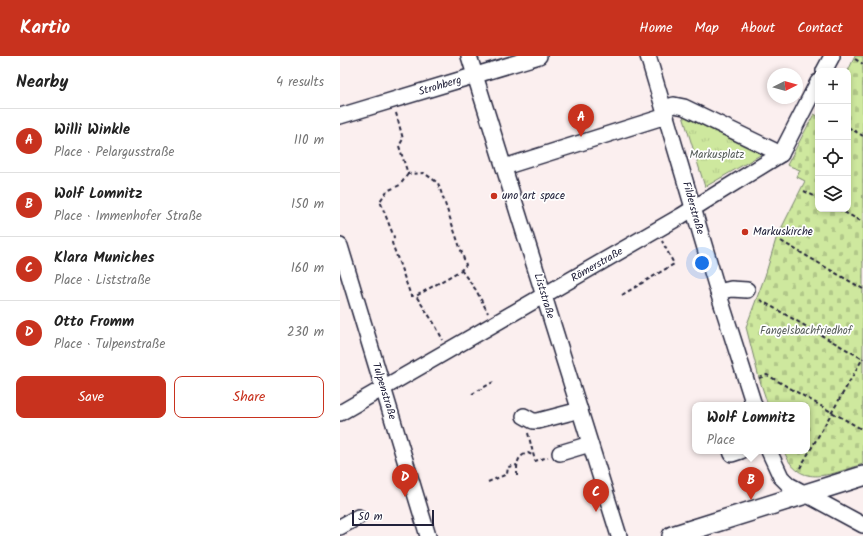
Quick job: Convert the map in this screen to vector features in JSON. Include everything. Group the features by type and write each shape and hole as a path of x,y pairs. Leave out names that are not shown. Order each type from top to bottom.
{"main road":[{"path":"672,536 863,476"}],"street":[{"name":"Liststraße","path":"469,56 619,536"},
{"name":"Strohberg","path":"340,116 539,56"},
{"name":"Filderstraße","path":"648,56 750,402"},
{"path":"826,68 832,56"},
{"path":"504,167 665,112 674,106 684,107 781,154 815,88"},
{"name":"Römerstraße","path":"340,413 656,231 781,154"},
{"name":"Tulpenstraße","path":"340,246 428,536"},
{"path":"718,292 731,289 746,290"},
{"path":"531,419 580,410"},
{"path":"560,453 590,444"},
{"path":"770,454 781,477 789,484 863,525"},
{"path":"340,527 358,517"}],"path":[{"path":"855,59 863,64"},
{"path":"392,100 403,140 399,146 408,174"},
{"path":"851,129 863,136"},
{"path":"424,173 438,183 466,264 461,270 416,296 411,296 392,243 394,237 380,201 387,191 400,185 408,174 424,173"},
{"path":"804,191 815,196"},
{"path":"844,212 863,222"},
{"path":"622,295 674,264 656,231"},
{"path":"780,241 863,289"},
{"path":"461,270 476,290 494,324"},
{"path":"416,296 434,323 448,351"},
{"path":"760,300 863,359 810,450"},
{"path":"759,378 767,375 863,430"},
{"path":"472,394 493,382"},
{"path":"531,419 535,426 527,428 535,461 560,453"},
{"path":"517,476 518,459 523,454 528,453 534,456"},
{"path":"800,468 808,454"},
{"path":"488,482 508,474 508,466 517,465"}],"green space":[{"name":"Fangelsbachfriedhof","path":"855,56 863,56 863,464 818,476 808,475 798,471 790,463 786,454 810,454 810,402 767,402 759,378 746,327 765,276 776,239 805,181 797,177 800,170 787,165 814,114 815,212 851,212 851,68 849,68"},
{"name":"Markusplatz","path":"683,116 762,154 705,187"}],"place":[{"name":"Willi Winkle","path":"581,137"},
{"name":"uno art space","path":"494,196"},
{"name":"Markuskirche","path":"745,232"},
{"name":"Otto Fromm","path":"405,497"},
{"name":"Wolf Lomnitz","path":"751,500"},
{"name":"Klara Muniches","path":"596,512"}]}
